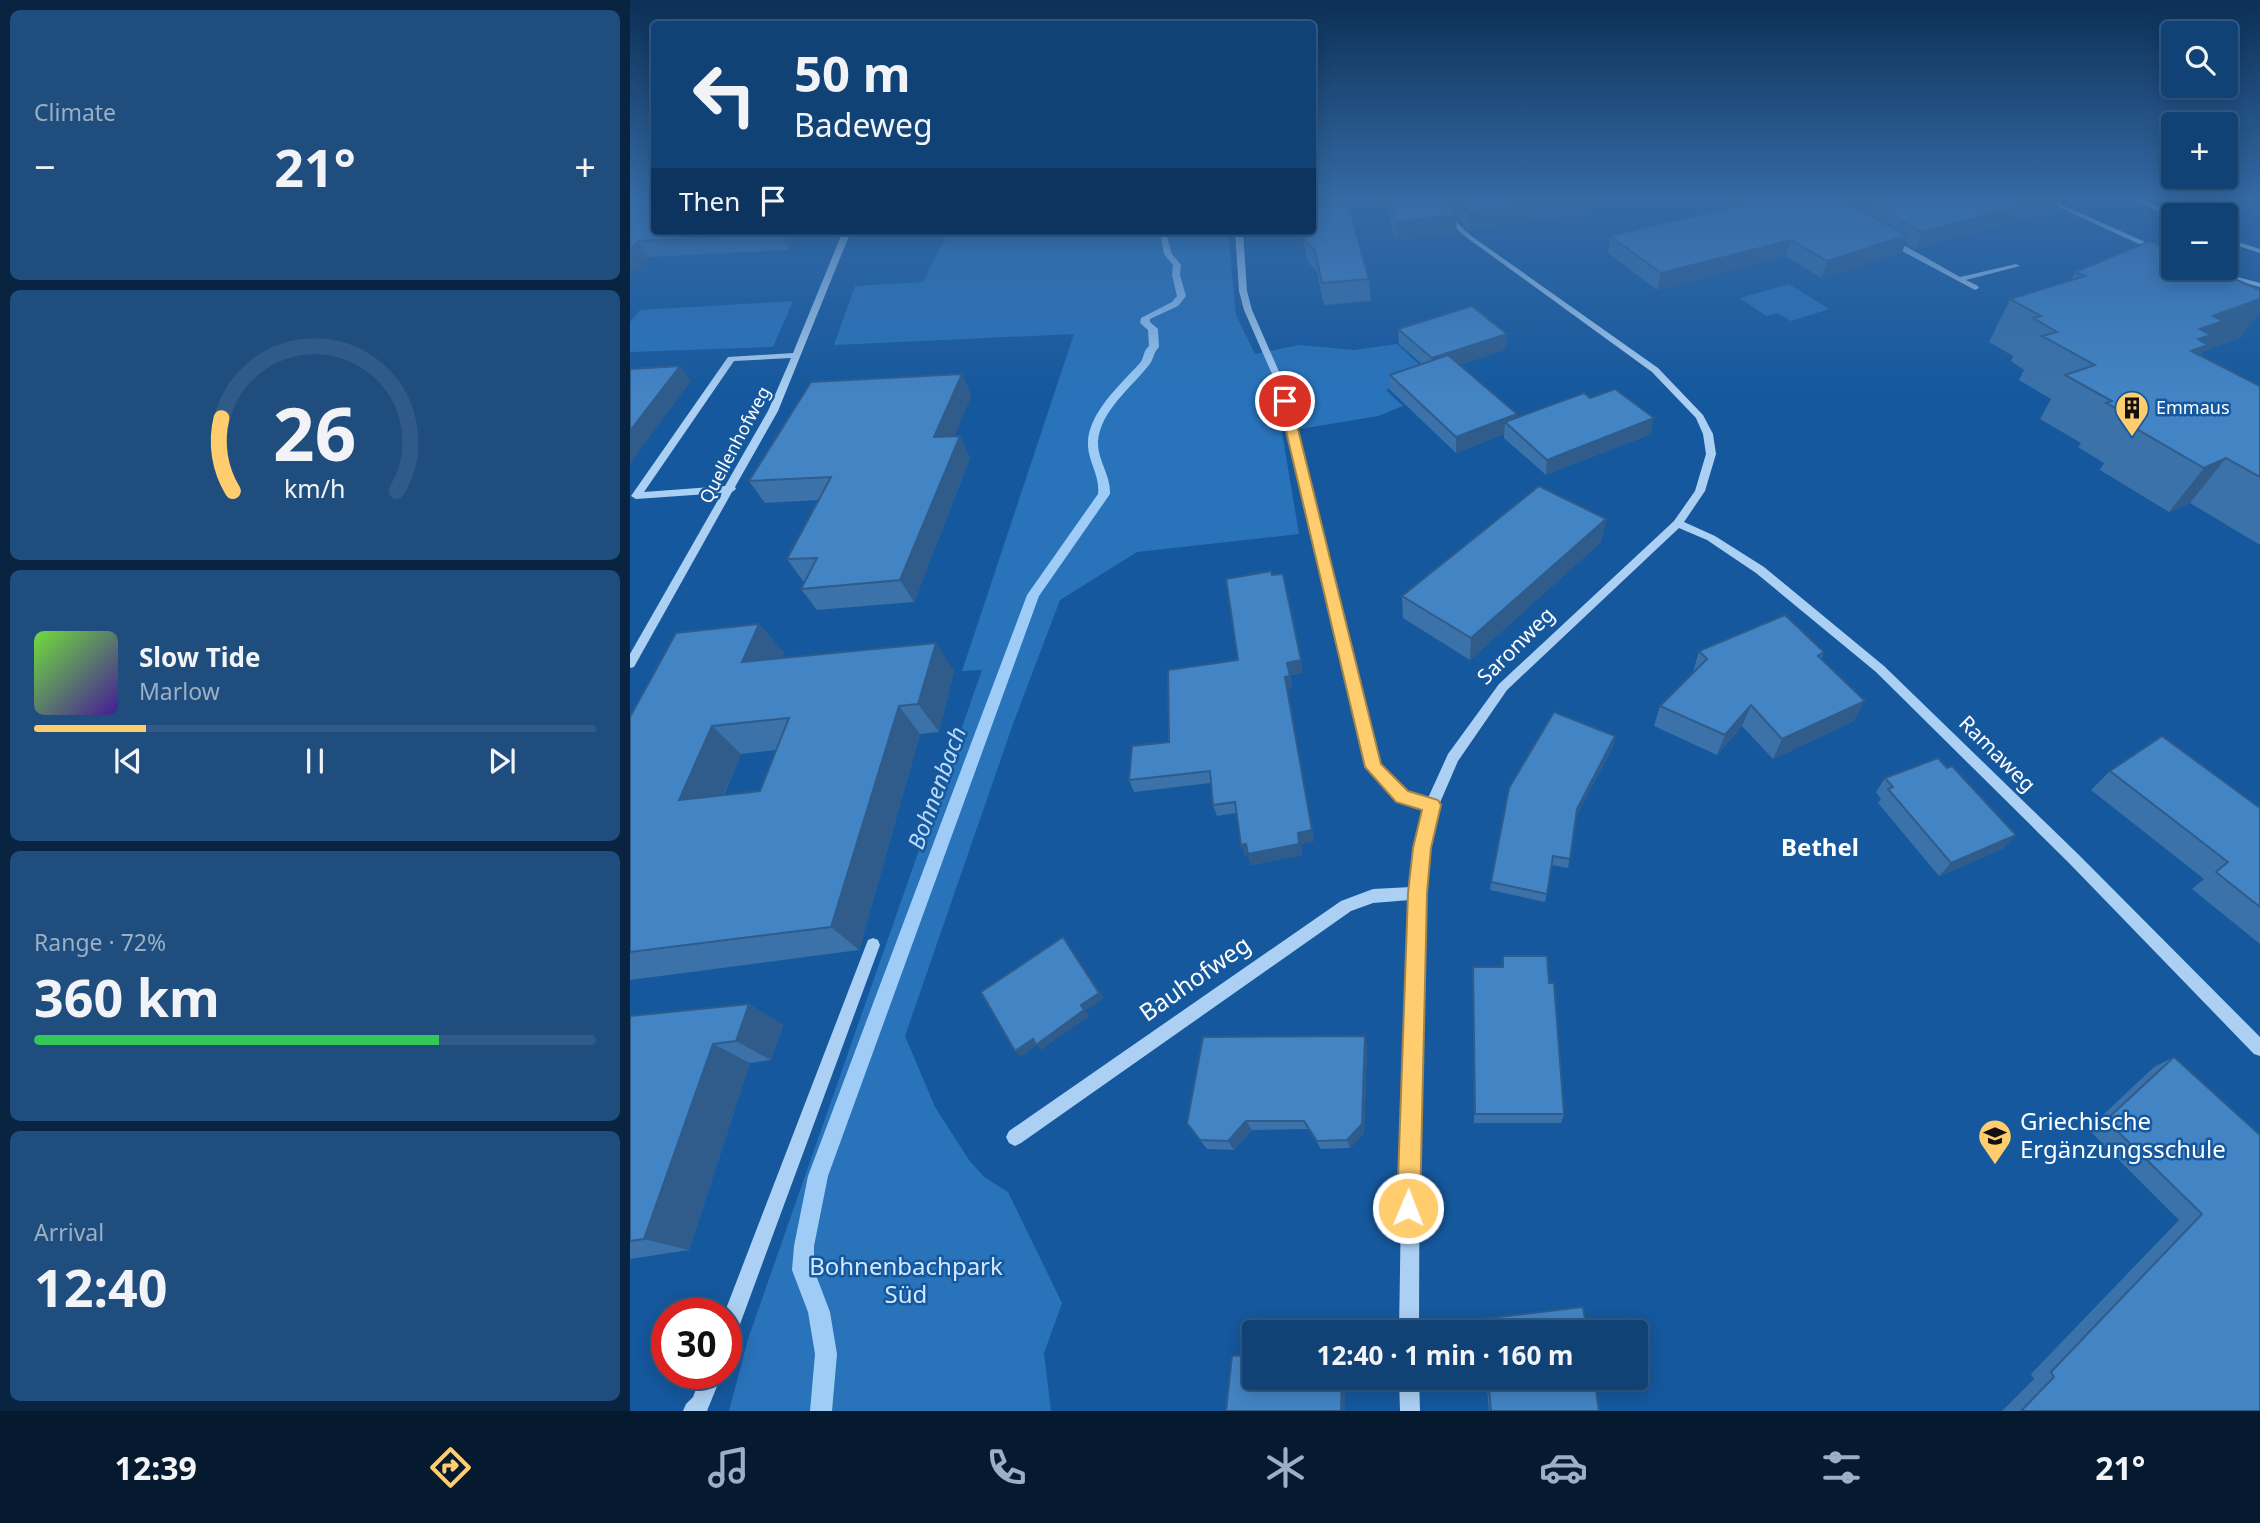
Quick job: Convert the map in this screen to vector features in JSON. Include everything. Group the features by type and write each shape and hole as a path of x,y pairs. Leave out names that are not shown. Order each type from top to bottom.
{"street":[{"name":"Quellenhofweg","path":"630,664 773,411 833,265"},
{"path":"1241,265 1245,301 1280,383 1291,420 1373,767 1402,797 1432,805"},
{"name":"Saronweg","path":"1409,1320 1412,1021 1417,893 1422,848 1432,805 1453,758 1503,687 1678,523 1700,491 1712,454 1708,434 1700,417 1654,370 1508,265"},
{"path":"1933,265 1975,288"},
{"path":"1958,279 2016,265"},
{"path":"2238,279 2260,285"},
{"path":"731,489 636,496 731,359 797,355"},
{"name":"Ramaweg","path":"1678,523 1711,538 1760,570 1880,669 2074,859 2260,1048"},
{"name":"Bauhofweg","path":"1015,1137 1346,906 1373,897 1417,893"},
{"path":"740,1298 873,946"},
{"path":"697,1408 705,1389"},
{"path":"1409,1390 1410,1411"}],"green space":[{"name":"Bohnenbachpark Süd","path":"932,265 1231,265 1236,315 1255,354 1299,345 1354,350 1397,344 1425,370 1426,376 1386,390 1403,406 1378,416 1282,432 1299,534 1137,552 1060,600 1013,724 905,1036 935,1107 969,1160 984,1177 1008,1192 1062,1303 1044,1353 1051,1411 729,1411 735,1389 742,1389 742,1362 748,1339 982,670 962,671 1074,334 834,345 855,286 923,282"},
{"path":"1789,284 1829,309 1791,321 1778,313 1766,316 1740,298"},
{"path":"793,301 773,347 630,352 630,322 640,310"}],"building":[{"path":"1318,265 1365,265 1369,279 1322,283"},
{"path":"1650,265 1693,265 1661,273"},
{"path":"2092,265 2161,265 2161,280 2237,280 2260,290 2260,299 2213,316 2223,321 2200,329 2211,335 2198,339 2208,345 2191,351 2260,386 2260,477 2226,458 2204,468 2130,425 2139,421 2106,403 2112,401 2065,375 2095,365 2042,336 2057,332 2033,318 2041,316 2010,299 2085,276 2075,272"},
{"path":"1472,306 1507,334 1432,358 1398,329"},
{"path":"1448,355 1517,414 1456,437 1390,375"},
{"path":"680,366 630,431 630,369"},
{"path":"962,374 934,437 960,436 900,580 801,589 817,558 787,559 831,477 749,481 811,382"},
{"path":"1615,389 1654,418 1547,460 1505,422 1584,393 1590,398"},
{"path":"1539,486 1606,519 1471,638 1402,596"},
{"path":"1271,571 1272,575 1283,574 1301,660 1287,663 1290,676 1285,677 1312,830 1298,833 1299,844 1248,854 1246,844 1241,845 1235,802 1213,805 1210,771 1129,780 1132,746 1169,742 1168,670 1238,660 1226,579"},
{"path":"1785,615 1824,652 1818,656 1865,701 1782,739 1751,705 1725,735 1660,706 1707,659 1699,651"},
{"path":"759,624 742,662 936,643 918,704 899,706 831,927 630,952 630,717 676,633","holes":["789,718 760,791 679,800 712,726"]},
{"path":"1554,712 1615,736 1577,809 1570,859 1553,856 1547,894 1491,882 1509,788"},
{"path":"2162,736 2260,808 2260,907 2216,872 2228,862 2110,771"},
{"path":"1938,758 1947,768 1952,766 2016,835 1951,863 1888,789 1893,787 1885,778"},
{"path":"1063,937 1099,993 1081,1005 1084,1010 1036,1045 1033,1039 1015,1051 981,992"},
{"path":"1503,956 1547,956 1549,983 1554,983 1564,1114 1475,1114 1473,967 1503,967"},
{"path":"749,1004 736,1041 713,1044 644,1239 630,1241 630,1016"},
{"path":"1365,1036 1362,1124 1347,1140 1317,1141 1304,1121 1246,1121 1228,1141 1200,1140 1187,1123 1203,1037"},
{"path":"2174,1057 2260,1135 2260,1411 2021,1411 2054,1377 2051,1372 2202,1214 2106,1120"},
{"path":"1583,1307 1585,1320 1481,1320"},
{"path":"1242,1355 1242,1390 1342,1390 1341,1411 1226,1411 1232,1356"},
{"path":"1489,1390 1596,1390 1599,1411 1491,1411"}],"waterway":[{"name":"Bohnenbach","path":"821,1411 826,1354 819,1312 803,1270 804,1246 818,1176 1033,595 1104,494 1103,477 1094,453 1096,430 1110,404 1147,362 1148,352 1154,347 1153,329 1145,323 1146,318 1175,304 1182,296 1176,275 1177,265"}],"place":[{"name":"Emmaus","path":"2132,438"},
{"name":"Griechische Ergänzungsschule","path":"1995,1166"}],"district":[{"name":"Bethel","path":"1820,848"}],"route":[{"path":"1285,401 1373,767 1402,797 1432,805 1422,848 1417,893 1408,1208"}]}
